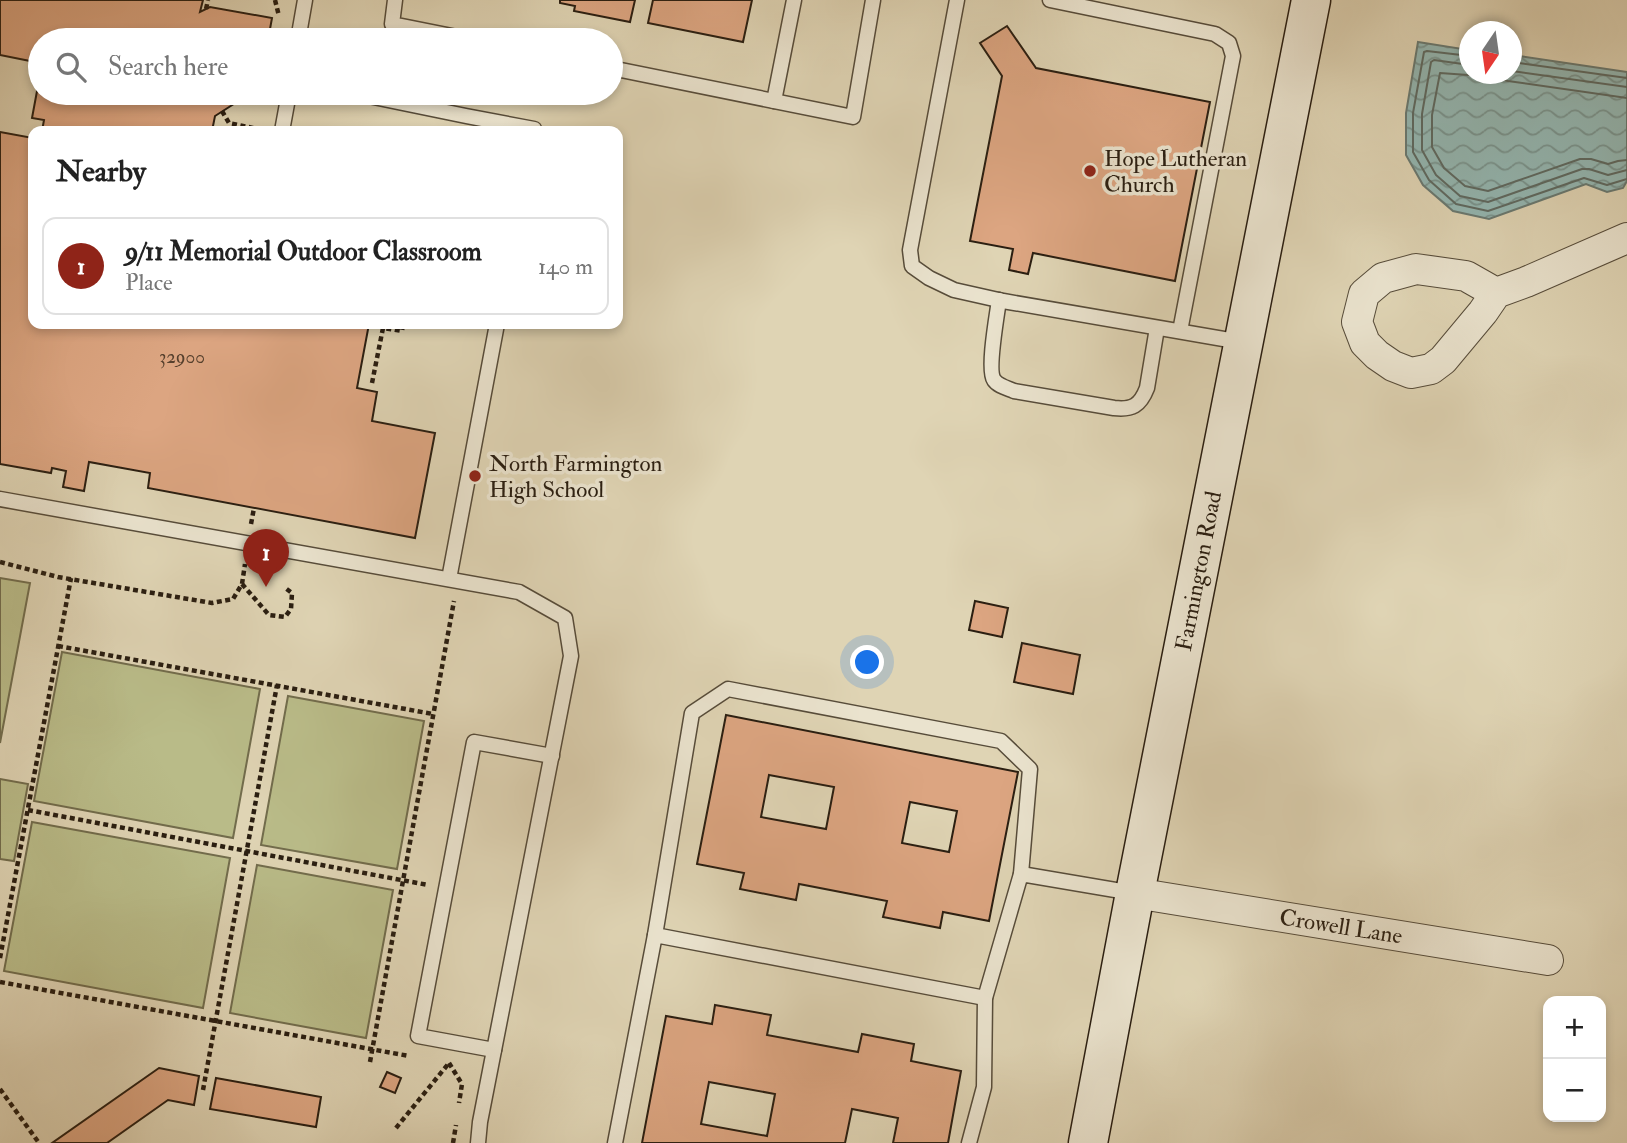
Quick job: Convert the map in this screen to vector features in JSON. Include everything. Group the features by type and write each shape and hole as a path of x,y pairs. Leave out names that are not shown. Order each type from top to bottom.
{"street":[{"name":"Farmington Road","path":"1087,1143 1311,0"},
{"path":"1496,293 1627,238"},
{"name":"Crowell Lane","path":"1135,893 1548,960"}],"lane":[{"path":"300,28 304,0"},
{"path":"396,0 391,24 411,28"},
{"path":"774,101 794,0"},
{"path":"623,70 853,117 873,0"},
{"path":"957,0 910,250 912,266 941,285 954,290 1244,342"},
{"path":"1051,0 1215,34 1228,43 1233,57 1180,331"},
{"path":"283,126 287,105"},
{"path":"397,105 465,124 493,126"},
{"path":"999,300 991,372 994,380 1014,391 1126,410 1143,397 1147,388 1157,328"},
{"path":"449,579 497,329"},
{"path":"0,499 519,592 565,618 571,656 478,1143"},
{"path":"615,1143 655,936 692,712 728,689 1001,741 1030,769 1021,874 985,998 984,1087 969,1143"},
{"path":"494,1050 418,1036 474,742 552,756"},
{"path":"1021,874 1135,893"},
{"path":"655,936 985,998"}],"path":[{"path":"206,9 208,0"},
{"path":"269,0 276,1"},
{"path":"222,111 229,123 244,126"},
{"path":"372,383 383,329"},
{"path":"0,562 71,578 212,603 233,599 242,584 246,561 237,559"},
{"path":"0,958 71,578"},
{"path":"242,584 269,615 285,617 291,609 292,593 284,587"},
{"path":"370,1062 454,599"},
{"path":"58,646 433,714"},
{"path":"204,1090 277,685"},
{"path":"27,810 446,888"},
{"path":"0,982 410,1056"},
{"path":"396,1128 449,1063 456,1043"},
{"path":"436,1061 449,1063 463,1084 459,1107"},
{"path":"0,1089 39,1143"},
{"path":"453,1143 457,1119"}],"green space":[{"path":"0,578 30,583 0,743"},
{"path":"62,652 260,689 233,838 34,801"},
{"path":"288,696 424,721 397,869 261,845"},
{"path":"0,779 28,784 14,861 0,859"},
{"path":"32,822 230,858 203,1008 4,971"},
{"path":"257,865 393,890 366,1038 230,1013"}],"water":[{"path":"1418,42 1459,48 1459,84 1522,84 1522,56 1627,72 1627,181 1623,188 1607,192 1586,184 1489,219 1453,211 1423,185 1406,155 1406,113"}],"building":[{"path":"0,0 203,0 200,12 210,7 272,18 270,28 28,28 28,61 0,55"},
{"path":"560,0 635,0 630,22 574,11 575,6 560,3"},
{"path":"653,0 752,0 743,42 648,23"},
{"name":"Hope Lutheran Church","path":"1007,26 1036,68 1210,102 1175,281 1033,253 1028,274 1009,270 1013,249 970,241 1002,76 980,43"},
{"path":"34,105 232,105 215,116 213,126 43,126 44,120 32,118"},
{"name":"North Farmington High School","path":"0,132 28,137 28,329 368,329 357,388 377,392 372,421 435,433 415,538 148,488 150,473 89,462 84,491 63,487 66,471 52,468 51,473 0,464"},
{"path":"975,601 1008,608 1002,637 969,630"},
{"path":"1022,643 1080,655 1073,694 1014,682"},
{"path":"726,715 1018,772 989,921 943,912 940,928 883,917 887,901 799,884 796,900 740,889 744,873 697,864","holes":["769,775 834,787 826,829 761,817","910,802 957,811 949,852 902,843"]},
{"path":"715,1005 771,1015 767,1035 858,1052 862,1034 914,1044 911,1061 961,1071 948,1143 893,1143 898,1118 852,1109 845,1143 642,1143 666,1016 712,1024","holes":["709,1082 775,1094 767,1136 701,1124"]},
{"path":"159,1068 199,1076 194,1105 168,1100 107,1143 52,1143"},
{"path":"387,1072 401,1078 395,1093 380,1087"},
{"path":"216,1078 321,1097 316,1127 210,1109"}],"place":[{"name":"Hope Lutheran Church","path":"1090,171"},
{"name":"North Farmington High School","path":"475,476"},
{"name":"9/11 Memorial Outdoor Classroom","path":"266,587"}]}
